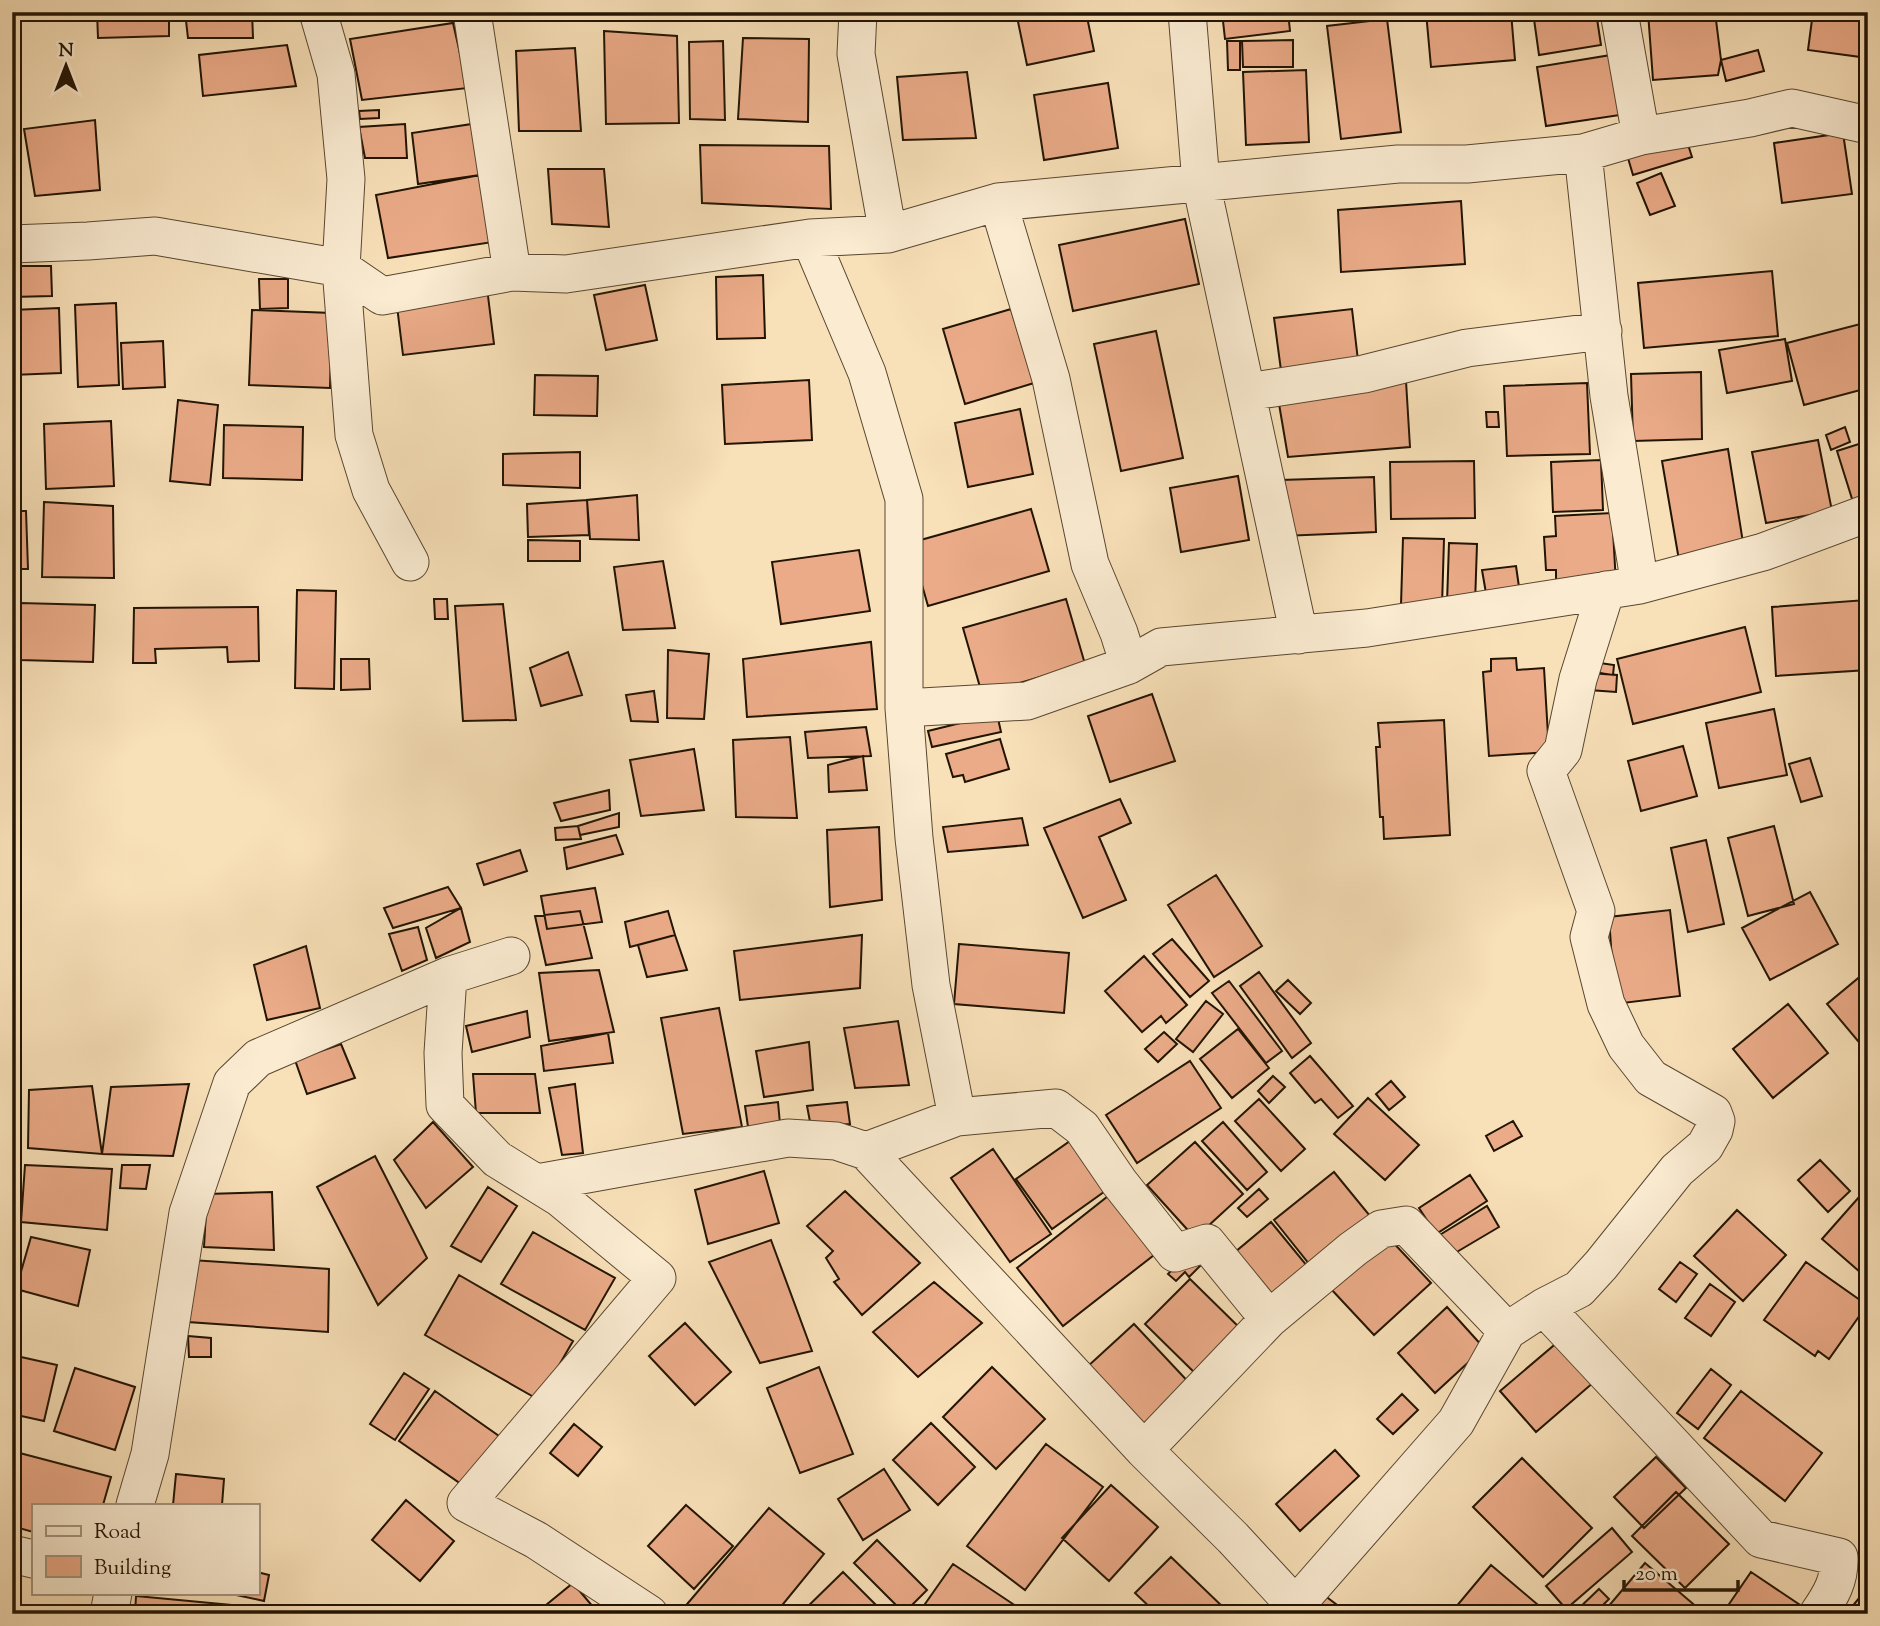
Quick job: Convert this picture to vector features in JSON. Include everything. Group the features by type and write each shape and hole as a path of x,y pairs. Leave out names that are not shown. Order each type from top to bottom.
{"street":[{"path":"318,12 336,74 346,179 341,268 354,435 371,490 410,562"},
{"path":"472,12 512,272"},
{"path":"858,12 856,54 888,234"},
{"path":"1187,12 1201,183 1299,635"},
{"path":"1619,12 1641,136"},
{"path":"12,244 88,242 155,236 341,268 382,296 512,272 566,274 810,238 888,234 998,202 1398,164 1467,164 1583,153 1641,136 1751,118 1791,108 1868,125"},
{"path":"537,1183 788,1138 836,1141 866,1151 1144,1450 1233,1538 1291,1610 1456,1422 1507,1331 1579,1289 1677,1170 1705,1146 1716,1121 1713,1113 1705,1107 1651,1078 1626,1046 1606,1004 1589,937 1596,911 1546,771 1563,750 1578,679 1623,587 1609,396 1583,153"},
{"path":"998,202 1051,379 1090,564 1119,633 1129,665"},
{"path":"810,238 867,373 904,499 904,708 914,838 930,985 957,1116"},
{"path":"1247,392 1364,374 1467,348 1602,331"},
{"path":"904,708 1027,701 1129,665 1161,647 1367,628 1623,587 1763,552 1868,513"},
{"path":"135,1504 150,1454 188,1213 232,1083 258,1058 447,976 511,956"},
{"path":"447,976 443,1053 445,1104 498,1159 560,1198 657,1278 466,1503 536,1540 649,1614"},
{"path":"866,1151 957,1116 1056,1108 1082,1128 1119,1182 1175,1253 1207,1242 1269,1319"},
{"path":"1144,1450 1269,1319 1381,1229 1406,1226 1507,1331"},
{"path":"1544,1307 1760,1539 1839,1557 1840,1572 1832,1595 1818,1614"},
{"path":"12,1554 32,1559"},
{"path":"109,1614 113,1594"}],"building":[{"path":"97,12 169,12 169,36 98,38"},
{"path":"185,12 252,12 253,38 188,38"},
{"path":"506,12 578,12 578,17 506,13"},
{"path":"1016,12 1086,12 1094,51 1027,65"},
{"path":"1222,12 1288,12 1290,31 1225,39"},
{"path":"1390,12 1406,12 1407,20 1391,21"},
{"path":"1426,12 1511,12 1515,60 1431,67"},
{"path":"1533,12 1596,12 1601,45 1539,55"},
{"path":"1648,12 1715,12 1721,60 1718,75 1653,80"},
{"path":"1813,12 1868,12 1868,58 1808,50"},
{"path":"1387,19 1401,132 1341,139 1327,26"},
{"path":"453,23 468,88 362,100 350,39"},
{"path":"604,31 677,36 679,123 606,124"},
{"path":"743,38 809,39 808,122 738,119"},
{"path":"1293,40 1293,67 1243,67 1242,41"},
{"path":"723,41 725,120 690,119 689,42"},
{"path":"1227,41 1240,41 1240,70 1228,70"},
{"path":"287,45 296,86 203,96 199,55"},
{"path":"575,48 581,131 519,131 516,51"},
{"path":"1758,50 1764,71 1726,81 1721,60"},
{"path":"1611,55 1620,115 1546,126 1537,67"},
{"path":"1306,70 1309,142 1246,145 1243,72"},
{"path":"967,72 976,138 903,140 897,77"},
{"path":"1108,83 1118,148 1044,160 1034,95"},
{"path":"379,110 379,118 360,119 359,111"},
{"path":"95,120 100,190 35,196 24,129"},
{"path":"405,124 407,158 365,158 359,127"},
{"path":"472,124 480,175 418,184 412,133"},
{"path":"1683,129 1692,157 1633,175 1625,148"},
{"path":"1843,133 1852,194 1782,203 1774,143"},
{"path":"700,145 829,146 831,209 702,203"},
{"path":"548,169 604,169 609,227 552,224"},
{"path":"1661,173 1675,206 1650,215 1637,183"},
{"path":"480,175 493,242 388,258 376,195"},
{"path":"1461,201 1465,264 1341,272 1338,210"},
{"path":"1185,219 1199,284 1073,311 1059,245"},
{"path":"12,266 51,266 52,296 12,297"},
{"path":"1772,271 1778,336 1644,348 1638,283"},
{"path":"763,275 765,338 717,339 716,277"},
{"path":"259,279 288,279 288,308 260,309"},
{"path":"645,285 657,340 606,350 594,295"},
{"path":"487,288 494,344 403,355 396,298"},
{"path":"116,303 119,385 78,387 75,305"},
{"path":"59,308 61,373 12,375 12,310"},
{"path":"1011,309 1034,383 965,404 943,329"},
{"path":"1352,309 1359,369 1282,378 1274,318"},
{"path":"252,310 332,313 330,388 249,385"},
{"path":"1868,322 1868,388 1804,405 1787,343"},
{"path":"1156,331 1183,458 1121,471 1094,344"},
{"path":"1785,339 1792,381 1727,393 1719,350"},
{"path":"163,341 165,387 123,389 121,343"},
{"path":"1701,372 1702,439 1633,441 1631,374"},
{"path":"535,375 598,376 597,416 534,415"},
{"path":"809,380 812,440 725,444 722,385"},
{"path":"1406,381 1410,447 1288,457 1278,398"},
{"path":"1587,383 1590,454 1507,456 1504,386"},
{"path":"178,400 218,405 210,485 170,481"},
{"path":"1020,409 1033,474 968,487 955,423"},
{"path":"1486,412 1498,412 1499,427 1487,427"},
{"path":"111,421 114,486 46,489 44,424"},
{"path":"224,425 303,427 302,480 223,478"},
{"path":"1845,427 1850,442 1831,450 1826,435"},
{"path":"1818,440 1832,511 1766,523 1752,452"},
{"path":"1868,441 1868,497 1853,502 1837,451"},
{"path":"1728,449 1745,555 1680,566 1662,461"},
{"path":"580,452 580,488 503,485 503,454"},
{"path":"1601,460 1603,510 1553,512 1551,462"},
{"path":"1474,461 1475,518 1391,519 1390,462"},
{"path":"1238,476 1249,540 1181,552 1170,488"},
{"path":"1374,477 1376,532 1283,536 1281,480"},
{"path":"637,495 639,540 590,539 587,500"},
{"path":"587,500 589,535 528,537 527,504"},
{"path":"44,502 113,506 114,578 42,577"},
{"path":"1031,509 1049,571 928,606 910,543"},
{"path":"12,511 26,511 28,569 12,569"},
{"path":"1612,513 1616,584 1556,587 1556,570 1546,570 1544,537 1556,536 1555,516"},
{"path":"1403,538 1444,539 1442,606 1401,605"},
{"path":"528,540 580,541 580,561 528,561"},
{"path":"1449,543 1477,544 1475,604 1447,603"},
{"path":"859,550 870,611 781,624 772,562"},
{"path":"663,561 675,628 623,630 614,567"},
{"path":"1516,566 1520,594 1487,599 1482,570"},
{"path":"297,590 336,591 334,689 295,688"},
{"path":"434,599 447,599 448,619 435,619"},
{"path":"1066,599 1085,664 982,694 963,628"},
{"path":"1866,600 1868,670 1776,676 1772,607"},
{"path":"20,603 95,605 93,662 19,660"},
{"path":"503,604 516,720 463,721 455,606"},
{"path":"258,607 259,661 228,662 227,647 155,649 156,663 133,663 134,608"},
{"path":"1745,627 1761,692 1633,724 1617,659"},
{"path":"871,642 877,709 747,717 743,659"},
{"path":"668,650 709,654 704,719 667,718"},
{"path":"568,652 582,695 541,706 530,668"},
{"path":"1516,658 1517,670 1544,668 1549,752 1489,756 1483,672 1491,671 1491,659"},
{"path":"341,659 369,659 370,689 341,690"},
{"path":"1600,663 1614,665 1613,675 1599,673"},
{"path":"1590,673 1617,675 1616,692 1589,690"},
{"path":"654,691 658,722 631,721 626,695"},
{"path":"1152,694 1175,761 1110,782 1088,716"},
{"path":"1774,709 1787,775 1719,788 1706,723"},
{"path":"997,714 1001,732 932,747 928,731"},
{"path":"1444,720 1450,835 1384,839 1376,747 1380,747 1378,723"},
{"path":"866,727 871,756 808,758 805,732"},
{"path":"790,737 797,818 736,817 733,740"},
{"path":"1000,739 1009,769 965,782 963,775 953,777 946,754"},
{"path":"1683,746 1697,796 1641,811 1628,761"},
{"path":"694,749 704,810 641,816 630,760"},
{"path":"863,756 867,790 829,792 828,765"},
{"path":"1810,758 1822,796 1801,802 1789,764"},
{"path":"609,790 610,810 561,821 554,803"},
{"path":"1120,799 1131,823 1099,837 1126,900 1083,918 1044,828"},
{"path":"619,813 619,827 580,835 578,826"},
{"path":"1022,818 1028,845 948,852 943,827"},
{"path":"578,826 581,839 556,840 555,828"},
{"path":"1774,826 1794,904 1748,916 1728,838"},
{"path":"879,827 882,900 830,907 827,830"},
{"path":"616,835 623,854 567,869 564,848"},
{"path":"1706,840 1724,924 1688,932 1671,848"},
{"path":"520,850 527,871 484,885 477,864"},
{"path":"1216,875 1262,946 1214,977 1168,905"},
{"path":"448,887 461,908 393,928 384,908"},
{"path":"595,888 602,922 547,929 541,896"},
{"path":"1810,892 1838,944 1770,980 1742,928"},
{"path":"461,908 470,942 436,958 426,928"},
{"path":"1670,910 1680,996 1615,1004 1609,917"},
{"path":"580,911 592,958 546,965 535,916"},
{"path":"668,911 675,935 630,947 625,922"},
{"path":"418,927 427,960 402,971 389,934"},
{"path":"675,935 687,970 647,977 638,945"},
{"path":"862,935 860,988 740,1000 734,951"},
{"path":"1172,939 1209,981 1190,997 1153,954"},
{"path":"959,944 1069,953 1064,1013 954,1004"},
{"path":"306,946 320,1008 267,1020 254,965"},
{"path":"1144,956 1187,1005 1166,1023 1161,1016 1142,1032 1105,991"},
{"path":"599,970 614,1032 549,1041 539,973"},
{"path":"1868,970 1868,1053 1827,1004"},
{"path":"1259,972 1311,1043 1292,1058 1240,986"},
{"path":"1288,980 1311,1003 1300,1014 1276,991"},
{"path":"1229,981 1282,1051 1266,1063 1212,993"},
{"path":"1206,1001 1223,1014 1193,1052 1176,1039"},
{"path":"1788,1004 1828,1053 1773,1098 1733,1049"},
{"path":"719,1008 742,1127 683,1134 661,1018"},
{"path":"527,1011 530,1037 472,1052 466,1026"},
{"path":"898,1021 909,1085 855,1088 844,1028"},
{"path":"1238,1029 1269,1068 1232,1098 1200,1059"},
{"path":"1164,1032 1177,1044 1158,1062 1145,1049"},
{"path":"608,1033 613,1063 544,1071 541,1046"},
{"path":"809,1042 813,1090 764,1097 756,1051"},
{"path":"341,1044 355,1078 307,1094 295,1060"},
{"path":"1310,1056 1353,1106 1338,1118 1321,1099 1315,1103 1290,1073"},
{"path":"1190,1061 1221,1108 1137,1163 1106,1115"},
{"path":"473,1074 535,1074 540,1113 476,1113"},
{"path":"1273,1076 1285,1087 1269,1103 1258,1091"},
{"path":"1391,1081 1405,1097 1389,1110 1376,1094"},
{"path":"189,1084 173,1156 102,1154 111,1087"},
{"path":"575,1084 583,1153 562,1155 549,1088"},
{"path":"92,1086 102,1154 28,1148 29,1090"},
{"path":"1368,1098 1419,1145 1385,1180 1334,1134"},
{"path":"1259,1099 1305,1149 1281,1171 1235,1121"},
{"path":"778,1102 780,1124 748,1127 745,1106"},
{"path":"847,1102 850,1124 811,1127 807,1106"},
{"path":"1513,1121 1522,1136 1494,1151 1486,1136"},
{"path":"433,1122 473,1167 426,1208 394,1160"},
{"path":"1223,1122 1267,1172 1247,1190 1202,1141"},
{"path":"1080,1134 1115,1184 1052,1229 1016,1179"},
{"path":"1195,1142 1243,1194 1195,1238 1147,1185"},
{"path":"993,1149 1051,1234 1010,1262 951,1178"},
{"path":"375,1156 427,1258 378,1305 317,1187"},
{"path":"1820,1160 1850,1191 1828,1212 1798,1180"},
{"path":"25,1165 112,1169 107,1230 21,1222"},
{"path":"122,1165 150,1165 146,1189 120,1188"},
{"path":"764,1171 779,1223 708,1244 695,1190"},
{"path":"1334,1172 1375,1222 1314,1270 1274,1220"},
{"path":"1470,1175 1487,1201 1436,1234 1419,1208"},
{"path":"488,1187 517,1206 481,1262 451,1246"},
{"path":"1117,1189 1163,1248 1063,1326 1017,1268"},
{"path":"1259,1189 1268,1199 1247,1217 1238,1208"},
{"path":"1868,1189 1868,1279 1822,1239"},
{"path":"845,1191 920,1263 862,1315 834,1282 839,1279 826,1258 833,1251 807,1226"},
{"path":"272,1192 274,1250 204,1247 207,1194"},
{"path":"1487,1206 1499,1227 1450,1256 1438,1236"},
{"path":"1737,1210 1786,1255 1743,1301 1694,1256"},
{"path":"1271,1222 1312,1272 1268,1307 1228,1258"},
{"path":"533,1232 615,1278 585,1330 501,1284"},
{"path":"31,1237 90,1250 78,1306 16,1289"},
{"path":"1388,1237 1431,1283 1374,1335 1331,1289"},
{"path":"771,1240 812,1351 760,1363 709,1262"},
{"path":"1188,1253 1200,1266 1189,1277 1185,1272 1176,1281 1168,1274"},
{"path":"191,1260 329,1269 328,1332 188,1322"},
{"path":"1680,1262 1697,1274 1676,1302 1659,1289"},
{"path":"1806,1262 1867,1305 1829,1359 1818,1351 1815,1356 1764,1320"},
{"path":"459,1275 573,1341 539,1400 425,1335"},
{"path":"1190,1279 1246,1334 1201,1379 1145,1324"},
{"path":"934,1282 982,1323 918,1377 873,1332"},
{"path":"1710,1284 1735,1302 1711,1336 1685,1318"},
{"path":"1447,1307 1484,1348 1435,1393 1398,1353"},
{"path":"685,1323 731,1372 695,1405 649,1356"},
{"path":"1134,1324 1194,1388 1147,1431 1087,1367"},
{"path":"188,1336 211,1338 211,1357 189,1357"},
{"path":"1559,1341 1594,1382 1536,1432 1500,1391"},
{"path":"12,1355 57,1365 44,1421 12,1414"},
{"path":"819,1367 853,1454 800,1473 767,1388"},
{"path":"992,1367 1045,1419 996,1469 943,1417"},
{"path":"75,1368 135,1387 115,1450 54,1431"},
{"path":"1711,1369 1731,1385 1698,1429 1677,1413"},
{"path":"404,1373 429,1389 395,1440 370,1424"},
{"path":"435,1391 499,1436 464,1486 399,1441"},
{"path":"1741,1391 1822,1453 1785,1501 1704,1438"},
{"path":"1402,1394 1418,1410 1393,1434 1377,1419"},
{"path":"931,1423 975,1467 938,1505 893,1460"},
{"path":"574,1424 602,1447 578,1476 550,1453"},
{"path":"1046,1444 1103,1487 1025,1590 967,1546"},
{"path":"1335,1450 1359,1476 1300,1531 1276,1504"},
{"path":"12,1451 111,1477 103,1504 32,1504 32,1532 12,1526"},
{"path":"1656,1457 1686,1488 1644,1528 1614,1497"},
{"path":"1522,1458 1592,1528 1543,1577 1473,1507"},
{"path":"884,1469 910,1510 863,1540 838,1499"},
{"path":"176,1474 224,1479 222,1504 173,1504"},
{"path":"1111,1485 1158,1527 1109,1581 1062,1538"},
{"path":"1676,1492 1729,1544 1685,1588 1632,1536"},
{"path":"406,1500 454,1541 420,1581 372,1540"},
{"path":"686,1505 733,1546 694,1589 648,1546"},
{"path":"769,1508 824,1554 775,1614 686,1614 682,1610"},
{"path":"1612,1528 1632,1552 1566,1609 1546,1586"},
{"path":"877,1540 927,1590 904,1613 854,1563"},
{"path":"1171,1557 1225,1609 1220,1614 1157,1614 1135,1593"},
{"path":"1645,1563 1705,1614 1602,1614"},
{"path":"953,1564 1022,1610 1019,1614 918,1614"},
{"path":"1491,1565 1544,1610 1540,1614 1450,1614"},
{"path":"259,1572 269,1575 264,1601 232,1594 259,1594"},
{"path":"843,1572 885,1614 800,1614"},
{"path":"1751,1572 1812,1613 1730,1614 1725,1610"},
{"path":"573,1583 599,1614 535,1614"},
{"path":"1868,1587 1868,1614 1846,1614"},
{"path":"1599,1589 1609,1599 1594,1614 1575,1612"},
{"path":"1324,1595 1349,1614 1310,1614"},
{"path":"136,1596 264,1608 263,1614 135,1614"}]}
